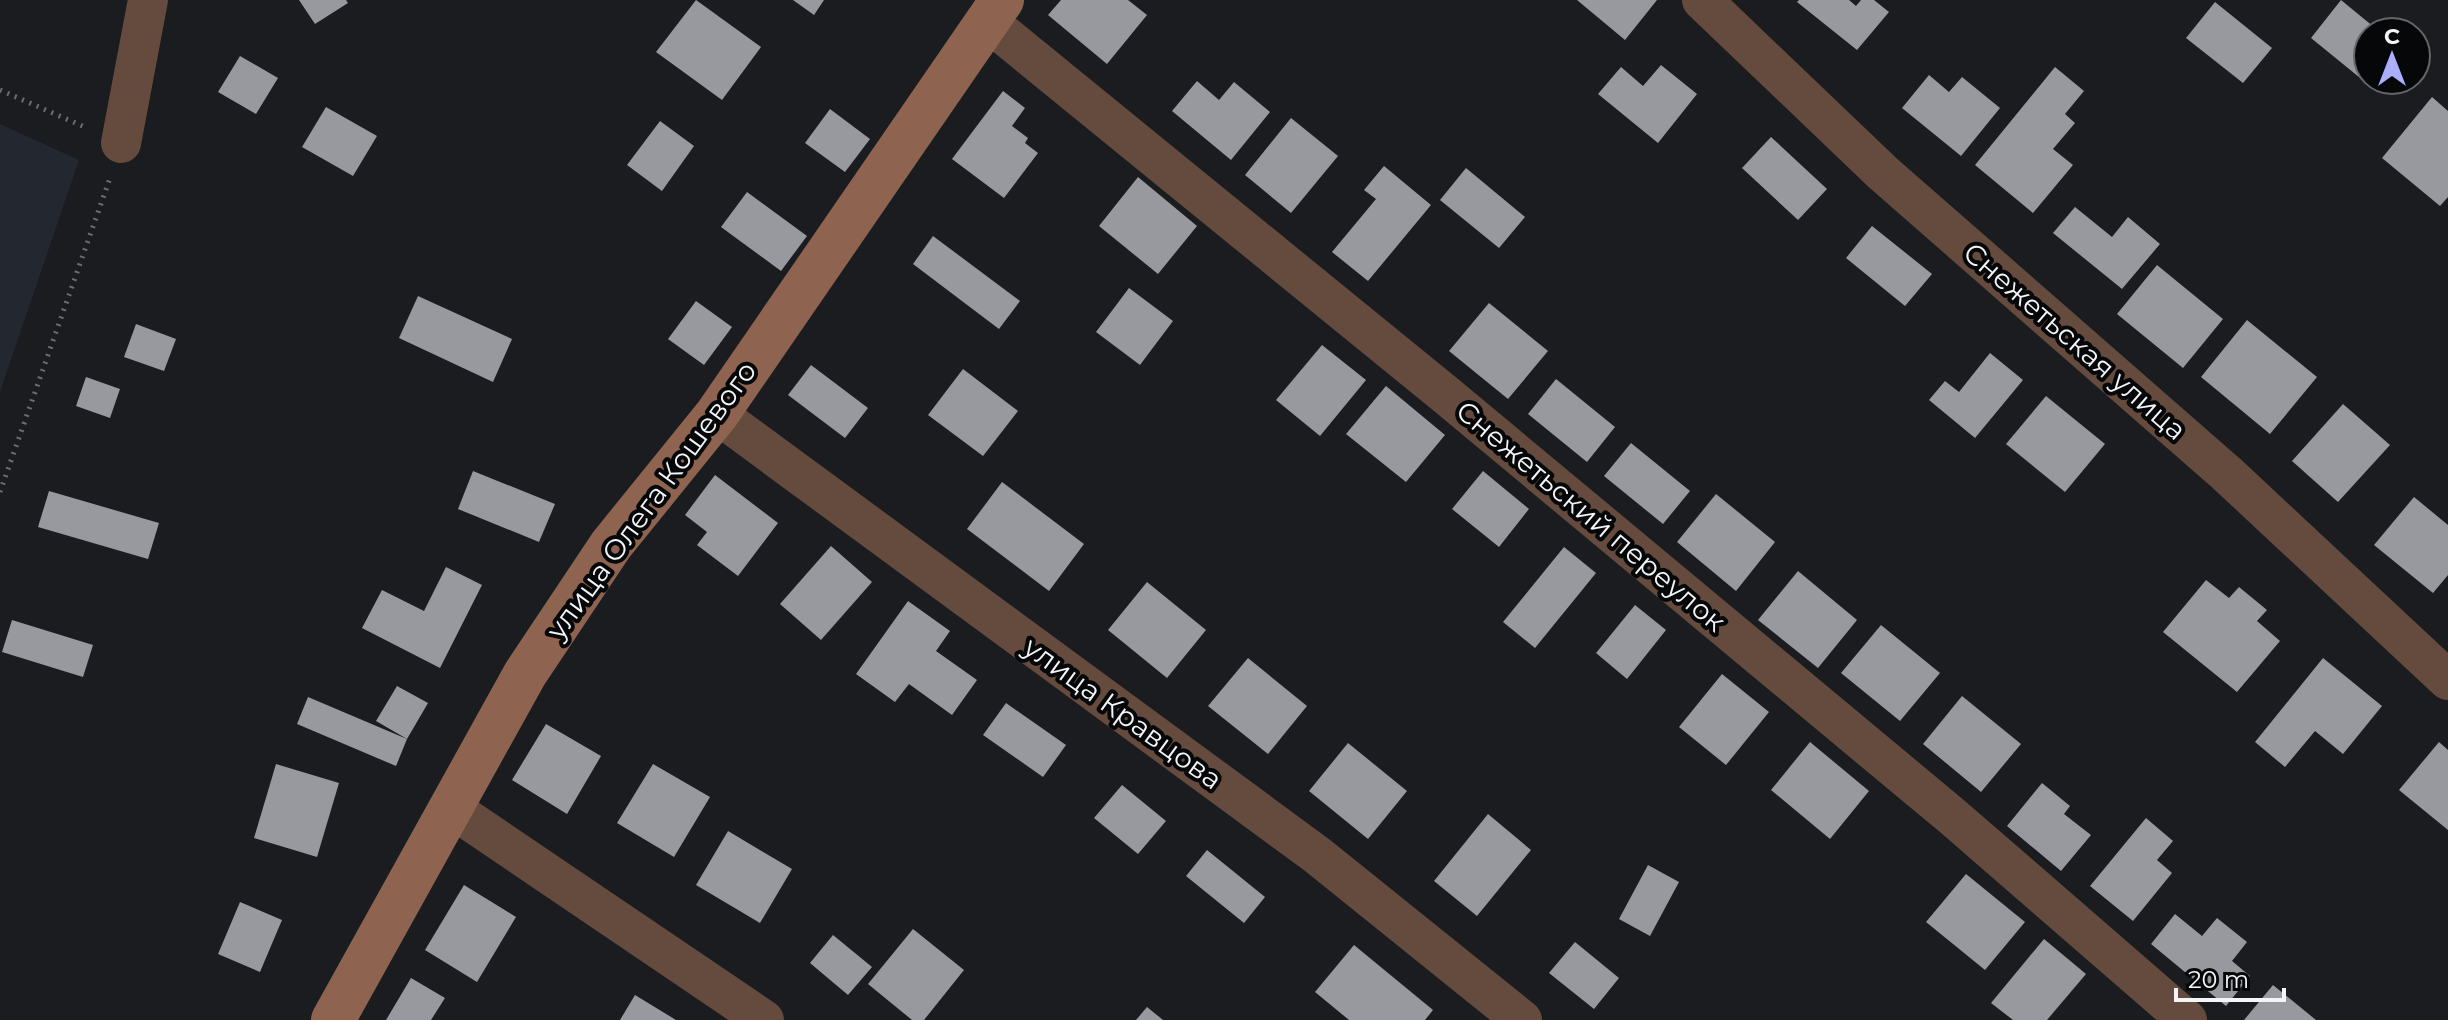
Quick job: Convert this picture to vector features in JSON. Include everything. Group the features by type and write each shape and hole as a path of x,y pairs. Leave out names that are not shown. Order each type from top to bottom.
{"street":[{"path":"121,143 148,0"},
{"name":"Снежетьская улица","path":"1702,0 1883,173 2226,473 2448,680"},
{"name":"улица Олега Кошевого","path":"333,1020 525,674 611,545 717,414 995,11"},
{"name":"Снежетьский переулок","path":"995,11 1507,445 1953,817 2187,1020"},
{"name":"улица Кравцова","path":"717,414 1317,855 1522,1020"},
{"path":"451,808 764,1020"}],"path":[{"path":"0,90 121,143 0,492"}],"shaded area":[{"path":"0,124 79,160 0,392"}],"building":[{"path":"299,0 346,0 348,3 315,24"},
{"path":"696,0 761,47 722,100 656,52"},
{"path":"793,0 824,0 814,15"},
{"path":"1061,0 1128,0 1147,15 1107,64 1048,15"},
{"path":"1577,0 1657,0 1625,40"},
{"path":"1849,0 1856,6 1861,0 1874,0 1889,12 1857,50 1797,2"},
{"path":"2341,0 2360,16 2352,16 2352,71 2311,38"},
{"path":"2215,2 2272,48 2243,83 2186,38"},
{"path":"240,56 278,78 256,114 218,92"},
{"path":"1661,65 1697,94 1658,143 1598,94 1621,67 1643,86"},
{"path":"2055,67 2084,91 2065,114 2075,123 2053,149 2073,165 2033,213 1975,165"},
{"path":"1929,75 1949,92 1962,77 2000,108 1961,156 1902,108"},
{"path":"1197,81 1219,100 1234,82 1270,112 1231,160 1172,111"},
{"path":"1003,91 1025,108 1012,126 1028,138 1025,143 1038,153 1004,198 952,159"},
{"path":"2432,97 2448,111 2448,197 2440,206 2382,158"},
{"path":"326,107 377,136 353,176 302,147"},
{"path":"830,109 870,139 845,172 805,143"},
{"path":"1291,118 1338,156 1291,213 1245,175"},
{"path":"660,121 694,146 662,191 627,165"},
{"path":"1771,137 1827,189 1798,220 1742,168"},
{"path":"1384,166 1431,205 1368,281 1332,252 1376,199 1364,190"},
{"path":"1466,168 1525,217 1499,248 1440,200"},
{"path":"1138,177 1197,226 1158,274 1099,226"},
{"path":"747,192 807,236 781,271 721,227"},
{"path":"2075,207 2112,237 2128,217 2160,244 2122,289 2053,233"},
{"path":"1872,226 1932,274 1905,306 1846,258"},
{"path":"933,236 1020,301 999,329 913,264"},
{"path":"2157,265 2223,319 2183,368 2117,314"},
{"path":"1129,288 1173,321 1140,365 1096,332"},
{"path":"418,296 512,339 493,382 399,338"},
{"path":"696,301 732,327 704,365 668,339"},
{"path":"1489,303 1548,351 1508,399 1449,351"},
{"path":"2247,320 2317,377 2270,434 2201,377"},
{"path":"136,324 176,339 164,371 124,357"},
{"path":"1322,345 1366,380 1320,436 1276,400"},
{"path":"1990,353 2023,380 1975,438 1929,400 1945,381 1959,392"},
{"path":"811,365 868,408 845,438 788,395"},
{"path":"963,369 1018,411 983,456 928,415"},
{"path":"86,377 120,389 110,418 76,406"},
{"path":"1556,379 1615,427 1587,462 1528,414"},
{"path":"1386,386 1445,435 1406,482 1346,434"},
{"path":"2046,396 2105,444 2065,492 2006,444"},
{"path":"2343,404 2390,445 2338,502 2292,461"},
{"path":"1631,443 1690,491 1663,524 1604,476"},
{"path":"473,471 555,504 539,542 458,509"},
{"path":"1483,471 1529,509 1499,547 1452,509"},
{"path":"715,475 778,523 738,576 697,545 707,532 685,515"},
{"path":"1002,482 1084,544 1049,591 967,529"},
{"path":"49,491 159,523 148,559 38,527"},
{"path":"1716,494 1775,542 1736,591 1677,542"},
{"path":"2414,497 2448,525 2448,575 2433,593 2374,545"},
{"path":"831,546 872,582 821,640 780,604"},
{"path":"1564,547 1596,573 1535,648 1503,622"},
{"path":"446,567 482,585 440,668 362,628 382,590 424,611"},
{"path":"1798,571 1857,620 1818,668 1758,620"},
{"path":"2206,580 2229,598 2239,587 2267,610 2257,621 2280,641 2237,692 2163,632"},
{"path":"1147,582 1206,630 1167,678 1108,630"},
{"path":"908,601 950,631 936,651 977,680 952,715 909,684 895,702 856,674"},
{"path":"1635,605 1666,630 1627,679 1596,653"},
{"path":"12,620 93,645 83,677 2,652"},
{"path":"1881,625 1940,673 1900,721 1841,673"},
{"path":"1248,658 1307,706 1268,754 1208,706"},
{"path":"2323,658 2382,706 2343,754 2315,731 2285,767 2255,742"},
{"path":"1722,674 1769,712 1726,765 1679,727"},
{"path":"397,686 428,703 407,739 376,721"},
{"path":"1962,696 2021,744 1981,792 1923,744"},
{"path":"308,697 407,739 396,766 297,724"},
{"path":"1006,703 1066,745 1043,777 983,735"},
{"path":"546,724 601,756 567,814 512,780"},
{"path":"1810,742 1869,791 1830,839 1771,790"},
{"path":"2439,742 2448,750 2448,830 2399,790"},
{"path":"1348,743 1407,791 1368,839 1309,791"},
{"path":"276,764 339,783 317,857 254,838"},
{"path":"653,764 710,797 674,857 617,823"},
{"path":"2042,783 2070,806 2064,814 2091,835 2061,871 2007,826"},
{"path":"1122,785 1166,821 1138,854 1094,818"},
{"path":"1488,814 1531,850 1477,916 1434,881"},
{"path":"2146,818 2173,841 2157,860 2172,873 2133,921 2090,886"},
{"path":"728,831 792,869 760,923 696,885"},
{"path":"1207,850 1265,897 1244,923 1186,876"},
{"path":"1648,865 1679,882 1650,936 1619,919"},
{"path":"1966,874 2025,922 1985,970 1926,922"},
{"path":"464,885 516,917 477,982 425,950"},
{"path":"240,902 282,920 260,972 218,954"},
{"path":"2175,914 2202,936 2217,918 2247,942 2232,961 2250,976 2226,1006 2151,944"},
{"path":"913,929 964,970 924,1020 912,1020 868,984"},
{"path":"833,935 872,967 848,995 810,963"},
{"path":"2044,939 2086,974 2047,1020 2013,1020 1991,1003"},
{"path":"1575,942 1619,978 1594,1009 1549,973"},
{"path":"1354,945 1433,1010 1425,1020 1349,1020 1315,992"},
{"path":"411,978 445,998 431,1020 386,1020"},
{"path":"2273,985 2316,1020 2244,1020"},
{"path":"635,995 676,1020 620,1020"},
{"path":"1147,1007 1163,1020 1136,1020"}]}
